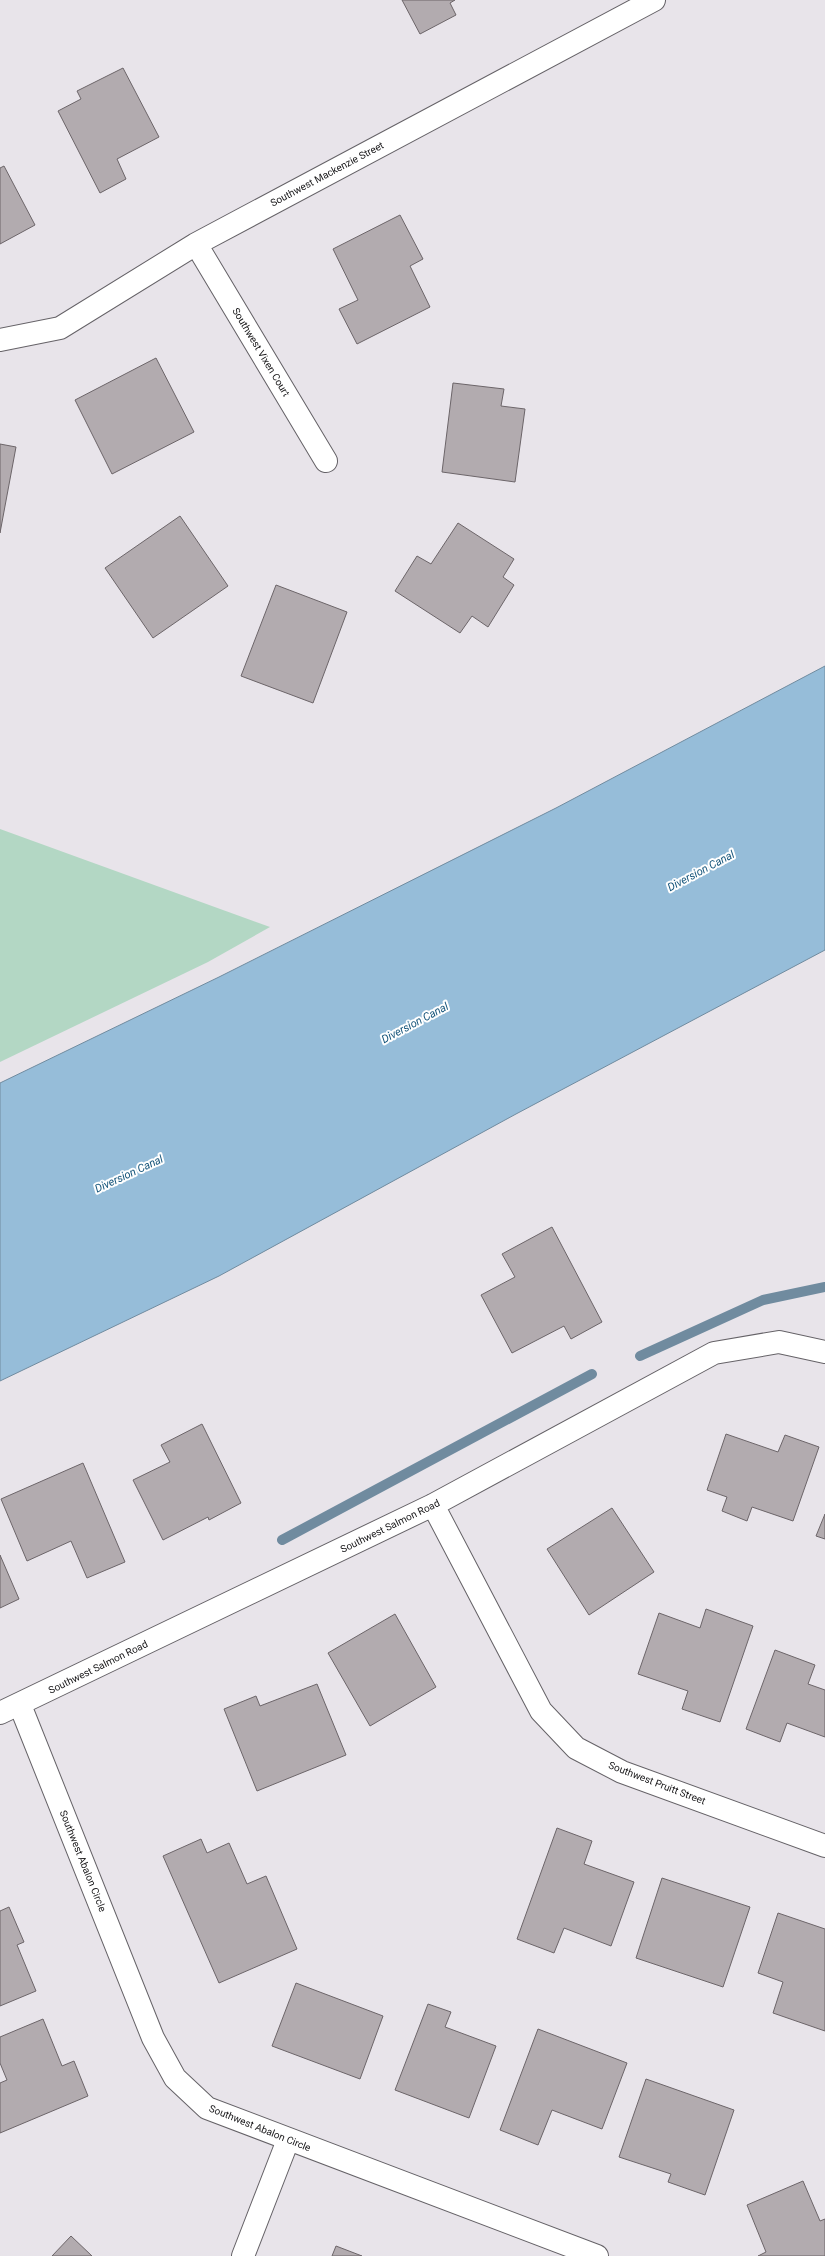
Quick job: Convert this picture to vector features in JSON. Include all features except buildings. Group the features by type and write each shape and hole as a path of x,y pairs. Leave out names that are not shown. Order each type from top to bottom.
{"street":[{"name":"Southwest Mackenzie Street","path":"0,340 60,328 196,244 654,0"},
{"name":"Southwest Vixen Court","path":"196,244 326,461"},
{"name":"Southwest Salmon Road","path":"0,1713 20,1705 433,1505 714,1353 779,1342 825,1352"},
{"name":"Southwest Pruitt Street","path":"433,1505 541,1711 576,1748 622,1772 825,1846"},
{"name":"Southwest Abalon Circle","path":"20,1705 154,2038 175,2078 207,2108 596,2256"},
{"path":"243,2256 288,2140"}],"green space":[{"path":"0,829 270,927 208,962 0,1062"}],"water":[{"name":"Diversion Canal","path":"825,666 825,950 516,1114 219,1276 0,1381 0,1083 219,977 556,808"}],"waterway":[{"path":"640,1356 763,1300 825,1287"},
{"path":"282,1540 592,1374"}]}
